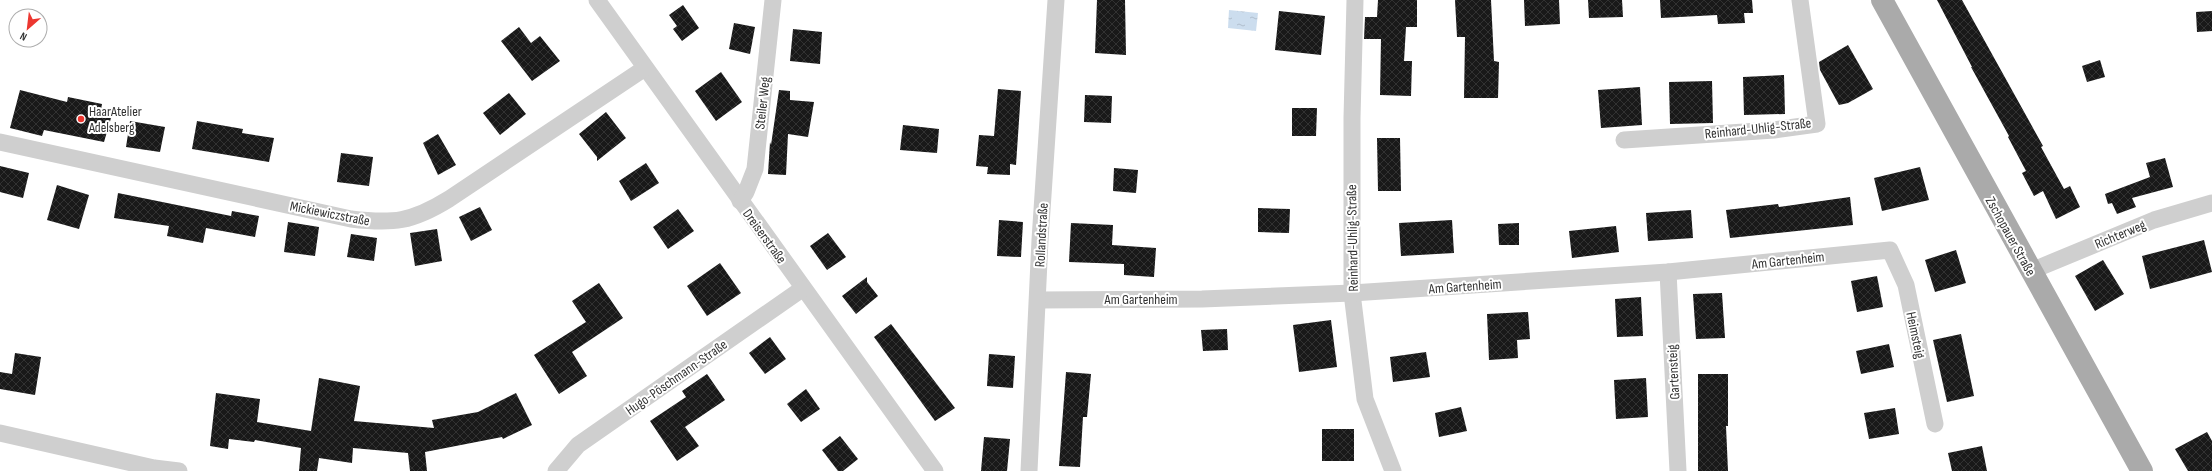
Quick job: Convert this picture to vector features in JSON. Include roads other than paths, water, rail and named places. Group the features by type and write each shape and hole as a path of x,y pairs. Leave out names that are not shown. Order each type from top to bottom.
{"main road":[{"name":"Zschopauer Straße","path":"1882,0 2140,467"}],"street":[{"name":"Dreiserstraße","path":"597,0 802,289 935,471"},
{"name":"Steiler Weg","path":"740,202 746,192 755,169 774,0"},
{"name":"Rollandstraße","path":"1029,471 1039,300 1040,240 1056,0"},
{"name":"Reinhard-Uhlig-Straße","path":"1355,0 1352,118 1352,293 1365,399 1393,471"},
{"name":"Reinhard-Uhlig-Straße","path":"1624,140 1774,130 1818,124 1800,0"},
{"name":"Mickiewiczstraße","path":"0,142 351,218 378,222 404,220 427,213 646,68"},
{"name":"Richterweg","path":"2031,271 2154,220 2212,203"},
{"name":"Am Gartenheim","path":"1039,300 1202,299 1352,293 1668,272 1890,250"},
{"name":"Heimsteig","path":"1890,250 1906,285 1935,424"},
{"name":"Gartensteig","path":"1668,272 1678,471"},
{"name":"Hugo-Pöschmann-Straße","path":"556,471 578,445 802,289"},
{"path":"0,433 154,468 179,471"}],"water":[{"path":"1229,10 1258,13 1256,31 1228,28"}],"place":[{"name":"HaarAtelier Adelsberg","path":"81,119"}]}
